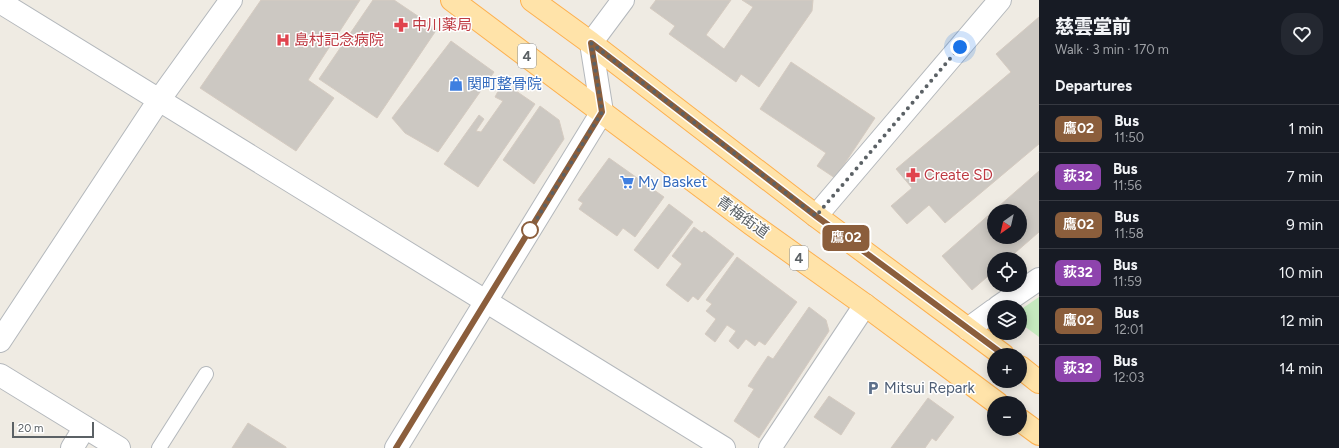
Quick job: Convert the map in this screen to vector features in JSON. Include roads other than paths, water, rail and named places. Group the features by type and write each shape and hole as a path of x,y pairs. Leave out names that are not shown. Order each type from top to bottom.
{"main road":[{"name":"青梅街道","path":"452,0 756,228 865,305 988,396"},
{"path":"532,0 591,43 816,216 994,348"},
{"path":"1027,373 1039,382"},
{"path":"1027,425 1039,434"}],"street":[{"path":"0,341 159,100 231,0"},
{"path":"396,448 602,112 591,43 623,0"},
{"path":"816,216 1000,0"},
{"path":"0,2 724,448"},
{"path":"1008,300 1039,279"},
{"path":"770,448 865,305"},
{"path":"968,329 987,315"},
{"path":"0,375 119,448"},
{"path":"72,448 85,427"}],"lane":[{"path":"159,448 206,374"}],"place":[{"name":"中川薬局","path":"401,25"},
{"name":"島村記念病院","path":"283,40"},
{"name":"関町整骨院","path":"456,84"},
{"name":"Create SD","path":"913,175"},
{"name":"My Basket","path":"627,182"},
{"name":"Mitsui Repark","path":"873,388"}]}
